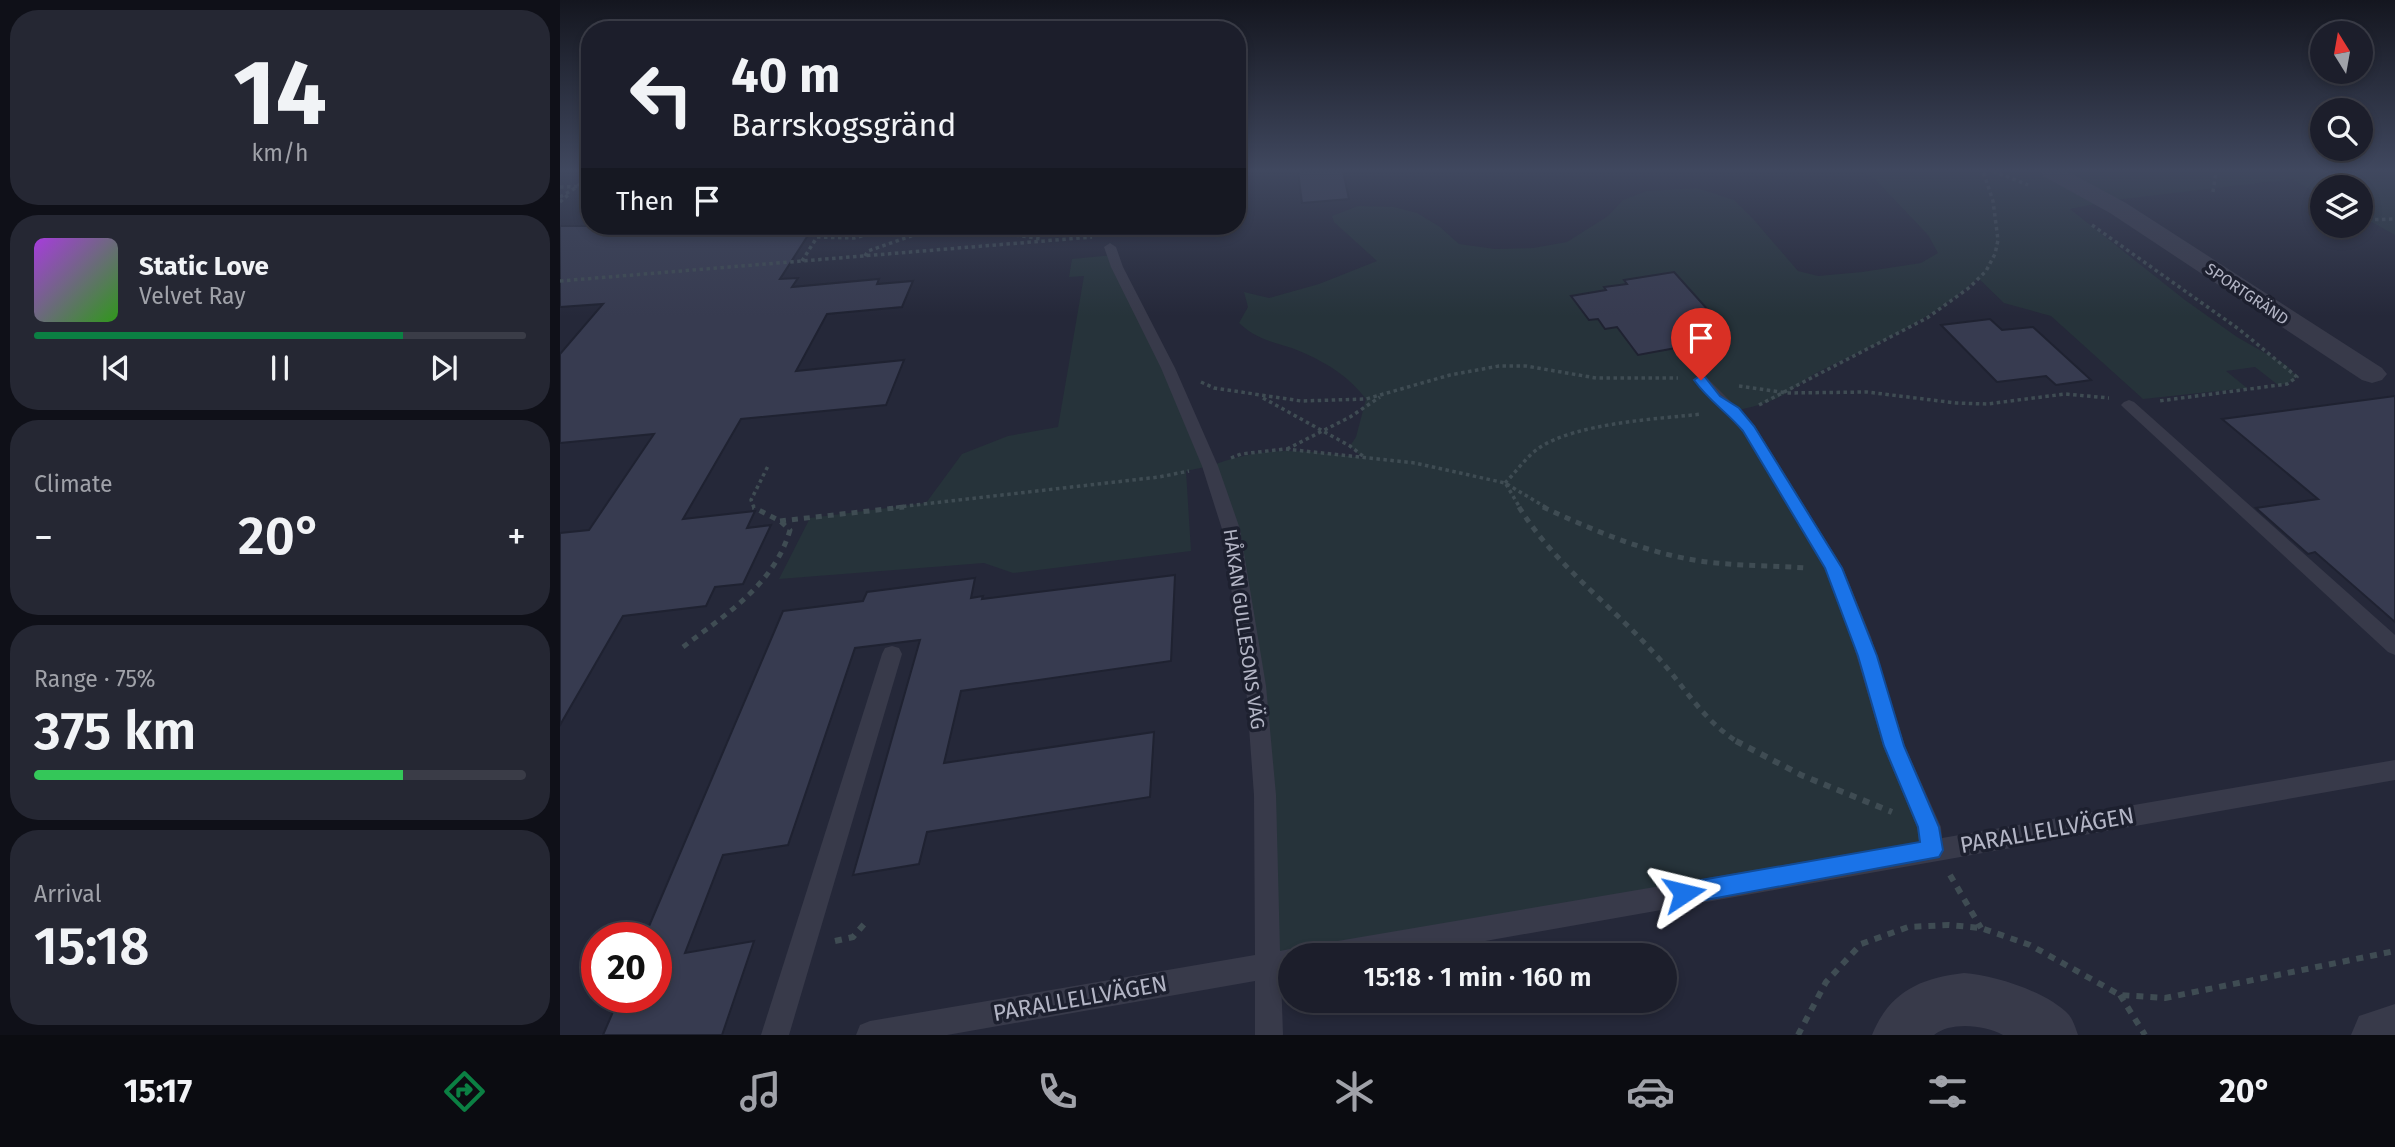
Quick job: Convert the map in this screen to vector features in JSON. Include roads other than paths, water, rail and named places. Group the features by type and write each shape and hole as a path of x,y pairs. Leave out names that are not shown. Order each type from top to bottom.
{"street":[{"name":"SPORTGRÄND","path":"2135,219 2372,374"},
{"path":"1899,1035 1903,1027 1929,1006 1962,999 2008,1009 2051,1035"},
{"path":"2378,1035 2395,1031"}],"lane":[{"name":"HÅKAN GULLESONS VÄG","path":"1110,247 1117,267 1168,368 1210,466 1231,529 1256,686 1278,964 1269,1035"},
{"path":"1701,380 1715,398 1734,411 1749,429 1781,477 1834,568 1865,649 1894,746 1930,838"},
{"path":"2129,405 2395,647"},
{"path":"775,1035 892,654"},
{"name":"PARALLELLVÄGEN","path":"1393,943 1930,838 2395,770"},
{"name":"PARALLELLVÄGEN","path":"870,1035 1278,964"}]}
